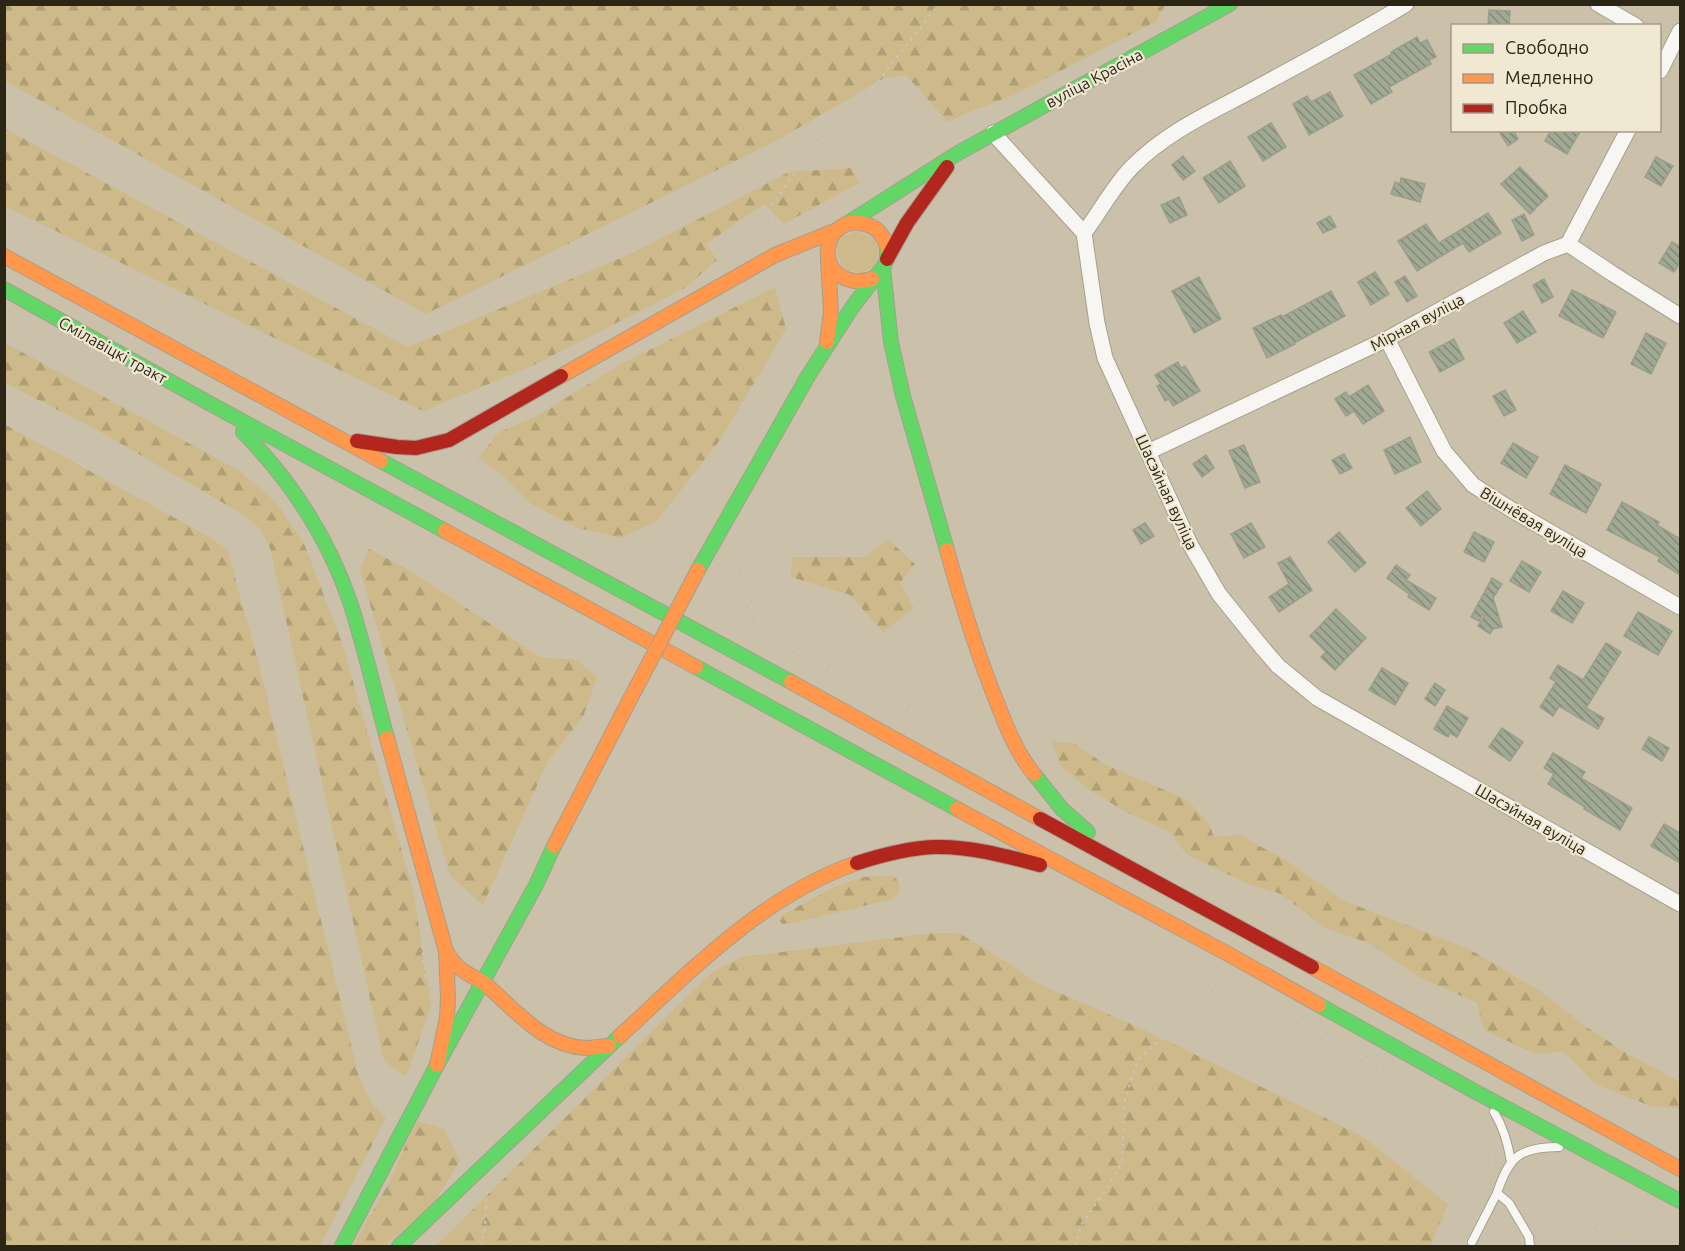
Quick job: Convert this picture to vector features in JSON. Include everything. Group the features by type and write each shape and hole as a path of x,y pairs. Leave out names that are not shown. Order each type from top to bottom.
{"main road":[{"name":"вуліца Красіна","path":"338,438 416,448 449,440 789,248 842,227 958,153 1230,4"},
{"name":"вуліца Красіна","path":"885,263 909,218 958,153"},
{"path":"826,348 831,312 829,242 842,227 861,222 880,232 888,250 885,263 891,342 903,396 981,664 1011,738 1026,763 1062,808 1131,868 1680,1169"},
{"name":"Смілавіцкі тракт","path":"4,256 1131,868"},
{"path":"828,258 830,266 838,275 849,281 861,282 872,279"},
{"path":"342,1246 437,1065 536,885 559,836 698,570 775,430 826,348 885,263"},
{"name":"Смілавіцкі тракт","path":"4,289 221,410"},
{"path":"221,410 1240,961 1680,1202"},
{"path":"221,410 266,454 291,486 316,524 340,574 364,648 446,951 447,1018 437,1065"},
{"path":"399,1246 609,1046 729,938 777,903 809,884 862,862 934,847 1010,857 1079,875"},
{"path":"446,951 454,964 483,982 527,1023 570,1045 587,1048 609,1046"}],"street":[{"path":"993,133 1084,234 1115,187 1131,167 1152,149 1193,122 1354,36 1406,4"},
{"path":"1598,4 1633,24"},
{"path":"1661,67 1680,30"},
{"path":"1627,132 1569,244 1680,316"},
{"name":"Шасэйная вуліца","path":"1084,234 1097,323 1106,358 1148,452 1190,544 1219,594 1278,666 1317,698 1680,904"},
{"name":"Мірная вуліца","path":"1148,452 1387,339 1544,253 1569,244"},
{"name":"Вішнёвая вуліца","path":"1387,339 1444,451 1473,485 1680,607"}],"lane":[{"path":"1474,1091 1494,1112 1502,1126 1508,1142 1510,1162"},
{"path":"1472,1242 1510,1162 1529,1150 1547,1147 1584,1150"},
{"path":"1497,1193 1509,1203 1529,1237 1530,1246"}],"path":[{"path":"815,321 800,270 786,236 777,237 768,207 814,146 854,112 939,4"},
{"path":"1242,16 1263,4"},
{"path":"712,563 745,575 741,590 768,637 944,727"},
{"path":"421,936 425,982"},
{"path":"1075,1246 1081,1225 1106,1190 1122,1162 1125,1099 1138,1059 1197,1008 1220,973"},
{"path":"1261,997 1372,1064 1440,1097"},
{"path":"1494,1142 1491,1175 1502,1179"},
{"path":"477,1172 488,1192 481,1246"},
{"path":"1509,1203 1537,1212 1559,1214 1594,1224 1627,1246"}],"green space":[{"path":"5,4 1165,5 1157,21 1012,96 948,122 906,75 884,78 776,141 426,314 5,81"},
{"path":"4,128 408,347 635,252 789,172 851,168 859,183 784,224 764,204 706,244 717,260 685,288 530,367 423,411 5,206"},
{"path":"858,231 875,240 879,253 873,267 861,273 846,270 837,250 837,245 843,237"},
{"path":"775,287 786,329 720,440 656,522 620,538 578,528 531,504 502,475 478,458 498,433 540,414 621,364"},
{"path":"5,343 238,470 276,502 305,546 342,643 413,890 431,1005 406,1077 384,1061 270,548 261,530 244,515 97,430 5,383"},
{"path":"4,424 211,538 228,551 259,665 359,1077 370,1101 386,1118 320,1246 5,1246"},
{"path":"889,540 915,564 900,583 914,608 883,632 850,595 791,577 792,557 864,557"},
{"path":"369,549 409,570 540,657 577,660 597,677 583,717 548,761 483,905 450,876 360,570"},
{"path":"1052,741 1075,744 1106,765 1186,799 1209,823 1214,837 1240,835 1287,861 1342,900 1469,949 1539,990 1585,1026 1628,1054 1680,1082 1680,1109 1653,1107 1595,1084 1563,1051 1536,1054 1484,1030 1477,1003 1419,977 1371,944 1325,928 1281,894 1246,883 1186,854 1170,832 1124,811 1091,791 1061,767"},
{"path":"893,875 898,881 900,890 893,899 793,923 782,924 779,920 782,915 834,887 864,877"},
{"path":"934,933 959,933 1035,982 1151,1033 1362,1136 1448,1204 1430,1246 436,1246 712,972 741,957"},
{"path":"418,1121 444,1129 460,1161 433,1204 384,1246 353,1246 390,1181"}],"building":[{"path":"1489,10 1510,11 1509,24 1488,24"},
{"path":"1417,37 1420,43 1427,40 1436,57 1429,60 1431,64 1389,87 1392,92 1371,104 1354,75"},
{"path":"1330,92 1343,116 1309,135 1293,104 1307,96 1311,102"},
{"path":"1271,123 1286,147 1263,161 1248,137"},
{"path":"1499,132 1514,132 1518,139 1508,146"},
{"path":"1550,132 1580,132 1567,154 1545,141"},
{"path":"1183,156 1195,171 1183,180 1172,165"},
{"path":"1656,157 1673,166 1661,186 1645,177"},
{"path":"1230,161 1245,186 1219,203 1203,178"},
{"path":"1520,167 1548,196 1530,214 1501,184"},
{"path":"1401,178 1425,184 1420,202 1391,194 1395,182 1400,184"},
{"path":"1179,197 1187,215 1170,223 1161,205"},
{"path":"1488,213 1501,233 1469,252 1463,243 1417,271 1398,241 1426,224 1439,243"},
{"path":"1524,214 1534,235 1522,241 1512,220"},
{"path":"1330,216 1336,227 1323,233 1317,223"},
{"path":"1672,242 1680,247 1680,263 1674,272 1659,263"},
{"path":"1375,272 1389,294 1371,305 1358,282"},
{"path":"1405,276 1417,296 1407,302 1395,282"},
{"path":"1199,277 1221,319 1194,333 1172,291"},
{"path":"1544,279 1553,297 1542,303 1533,285"},
{"path":"1572,290 1616,312 1603,338 1559,316"},
{"path":"1331,291 1345,316 1267,358 1253,328 1281,315 1282,317"},
{"path":"1523,311 1536,332 1517,343 1504,323"},
{"path":"1646,333 1666,343 1651,374 1631,364"},
{"path":"1454,339 1464,359 1440,372 1429,352"},
{"path":"1178,362 1181,368 1185,366 1200,391 1173,406 1169,399 1165,401 1157,386 1161,384 1155,375"},
{"path":"1368,385 1384,411 1363,424 1354,411 1346,416 1335,399 1346,392 1349,397"},
{"path":"1505,390 1516,410 1504,416 1493,396"},
{"path":"1410,437 1421,462 1395,474 1384,450"},
{"path":"1513,443 1538,457 1526,478 1501,463"},
{"path":"1244,445 1260,482 1245,488 1229,451"},
{"path":"1344,454 1352,468 1340,474 1332,460"},
{"path":"1206,455 1214,468 1202,477 1193,464"},
{"path":"1565,465 1601,484 1586,513 1550,494"},
{"path":"1427,491 1441,509 1421,526 1406,508"},
{"path":"1622,502 1659,522 1657,525 1680,539 1680,575 1658,561 1660,557 1607,530"},
{"path":"1145,523 1154,536 1141,544 1133,530"},
{"path":"1251,523 1265,547 1244,558 1231,534"},
{"path":"1339,532 1366,563 1355,572 1328,542"},
{"path":"1474,532 1494,542 1484,562 1464,552"},
{"path":"1290,557 1312,590 1279,612 1269,597 1289,584 1278,563"},
{"path":"1522,561 1541,572 1529,592 1510,581"},
{"path":"1396,565 1410,575 1406,580 1436,598 1429,610 1408,597 1409,594 1387,578"},
{"path":"1492,578 1502,584 1493,598 1502,627 1493,629 1490,634 1478,626 1485,615 1483,614 1479,621 1471,617"},
{"path":"1563,591 1584,603 1572,623 1551,611"},
{"path":"1336,609 1366,638 1335,670 1321,657 1326,652 1310,636"},
{"path":"1638,612 1672,631 1658,655 1624,636"},
{"path":"1606,643 1621,652 1586,708 1604,718 1598,729 1559,706 1553,716 1540,707 1556,682 1550,678 1558,665 1583,680"},
{"path":"1382,668 1408,683 1395,705 1369,690"},
{"path":"1435,683 1445,690 1435,706 1425,699"},
{"path":"1447,706 1468,718 1457,737 1450,733 1448,737 1434,729"},
{"path":"1502,728 1523,742 1510,761 1489,747"},
{"path":"1649,737 1669,748 1662,761 1642,749"},
{"path":"1553,753 1585,772 1581,778 1632,808 1620,830 1548,784 1554,774 1544,768"},
{"path":"1664,824 1680,833 1680,863 1651,846"}],"traffic: fast":[{"path":"848,223 958,153 1230,4"},
{"path":"698,570 808,376 853,306 884,266 887,259 887,247"},
{"path":"883,268 891,342 903,396 947,550"},
{"path":"4,289 445,531"},
{"path":"243,432 293,491 332,557 351,605 387,738"},
{"path":"381,461 791,682"},
{"path":"696,667 957,809"},
{"path":"1034,774 1062,809 1088,832"},
{"path":"342,1246 437,1065 536,885 554,846"},
{"path":"1319,1005 1680,1201"},
{"path":"399,1246 620,1036"}],"traffic: slow":[{"path":"872,279 854,281 840,276 832,268 828,257 828,246 833,235 840,227 851,223 865,224 873,227 879,233 887,247"},
{"path":"561,376 775,255 837,230"},
{"path":"4,256 381,461"},
{"path":"827,342 831,312 828,259"},
{"path":"445,531 696,667"},
{"path":"947,550 969,626 989,682 1012,738 1034,774"},
{"path":"627,705 698,570"},
{"path":"791,682 1040,819"},
{"path":"554,846 627,705"},
{"path":"387,738 446,951 447,1018 437,1065"},
{"path":"957,809 1319,1005"},
{"path":"620,1036 701,961 759,915 790,894 857,863"},
{"path":"446,951 459,967 485,984 531,1025 556,1041 586,1048 609,1046"},
{"path":"1312,967 1680,1169"}],"traffic: jam":[{"path":"887,259 907,223 947,167"},
{"path":"357,441 416,448 449,440 561,376"},
{"path":"1040,819 1312,967"},
{"path":"857,863 905,850 947,847 988,852 1040,865"}]}
